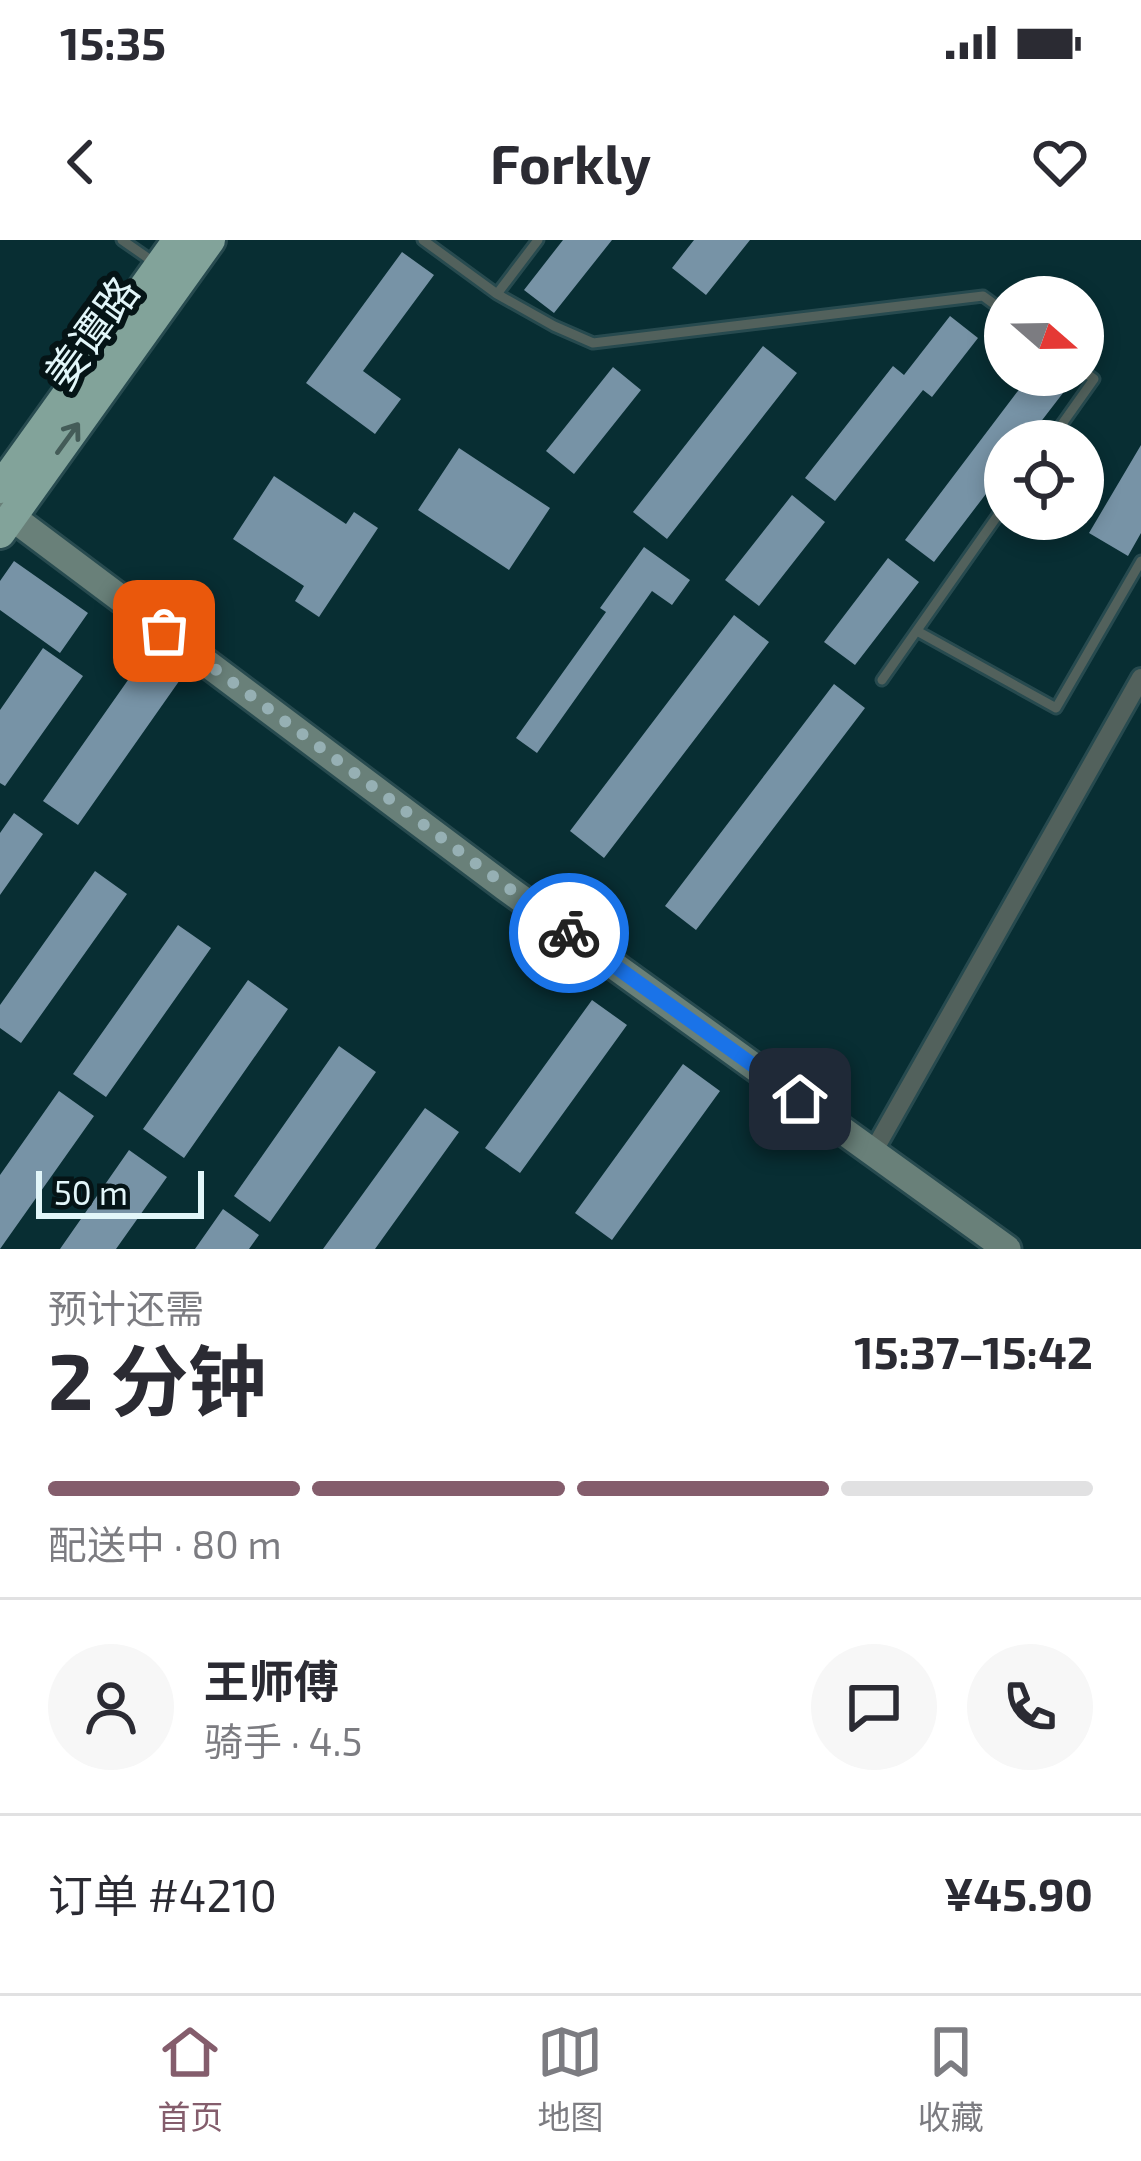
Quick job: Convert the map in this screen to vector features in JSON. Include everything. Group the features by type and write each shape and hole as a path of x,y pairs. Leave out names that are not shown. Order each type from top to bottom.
{"highway":[{"name":"姜谭路","path":"3,512 178,240"},
{"name":"姜谭路","path":"3,512 210,240"}],"main road":[{"path":"3,512 505,887 1007,1249"}],"street":[{"path":"873,1152 1141,678"}],"lane":[{"path":"122,240 159,266"},
{"path":"423,240 497,294 593,343 984,297"},
{"path":"497,294 538,240"},
{"path":"882,680 984,535"},
{"path":"917,631 1056,707 1141,561"}],"building":[{"path":"563,240 612,240 554,313 524,290"},
{"path":"694,240 750,240 706,295 672,268"},
{"path":"402,252 434,275 363,371 401,399 375,434 306,383"},
{"path":"950,316 978,338 932,397 923,390 835,501 805,478 893,366 904,375"},
{"path":"763,346 797,373 667,539 633,512"},
{"path":"613,367 641,390 574,474 546,451"},
{"path":"1014,396 1061,396 1042,420 996,420"},
{"path":"984,436 984,497 934,562 905,540"},
{"path":"1141,445 1141,533 1128,556 1101,540 1104,508"},
{"path":"459,448 550,508 509,570 418,510"},
{"path":"274,476 346,524 354,512 378,528 319,617 295,601 304,586 233,539"},
{"path":"792,495 825,522 759,606 725,580"},
{"path":"644,547 690,580 672,605 652,591 537,753 516,738 606,612 600,608"},
{"path":"888,558 919,582 855,665 824,642"},
{"path":"14,561 88,613 60,653 0,610 0,581"},
{"path":"734,615 769,642 604,858 570,831"},
{"path":"43,648 83,676 5,786 0,783 0,710"},
{"path":"147,653 182,677 78,825 43,801"},
{"path":"834,684 865,708 696,930 665,906"},
{"path":"14,813 43,834 0,895 0,833"},
{"path":"95,871 127,894 21,1043 0,1028 0,1005"},
{"path":"178,925 211,948 106,1097 73,1074"},
{"path":"248,980 288,1009 184,1158 143,1129"},
{"path":"592,1000 627,1025 520,1173 485,1148"},
{"path":"339,1046 376,1072 270,1222 234,1196"},
{"path":"683,1064 720,1091 612,1240 575,1213"},
{"path":"59,1091 94,1116 0,1249 0,1175"},
{"path":"425,1108 459,1132 375,1249 323,1249"},
{"path":"129,1150 167,1177 116,1249 60,1249"},
{"path":"223,1209 259,1235 249,1249 195,1249"}],"way so far":[{"path":"164,631 569,933"}],"route":[{"path":"569,933 800,1099"}]}
